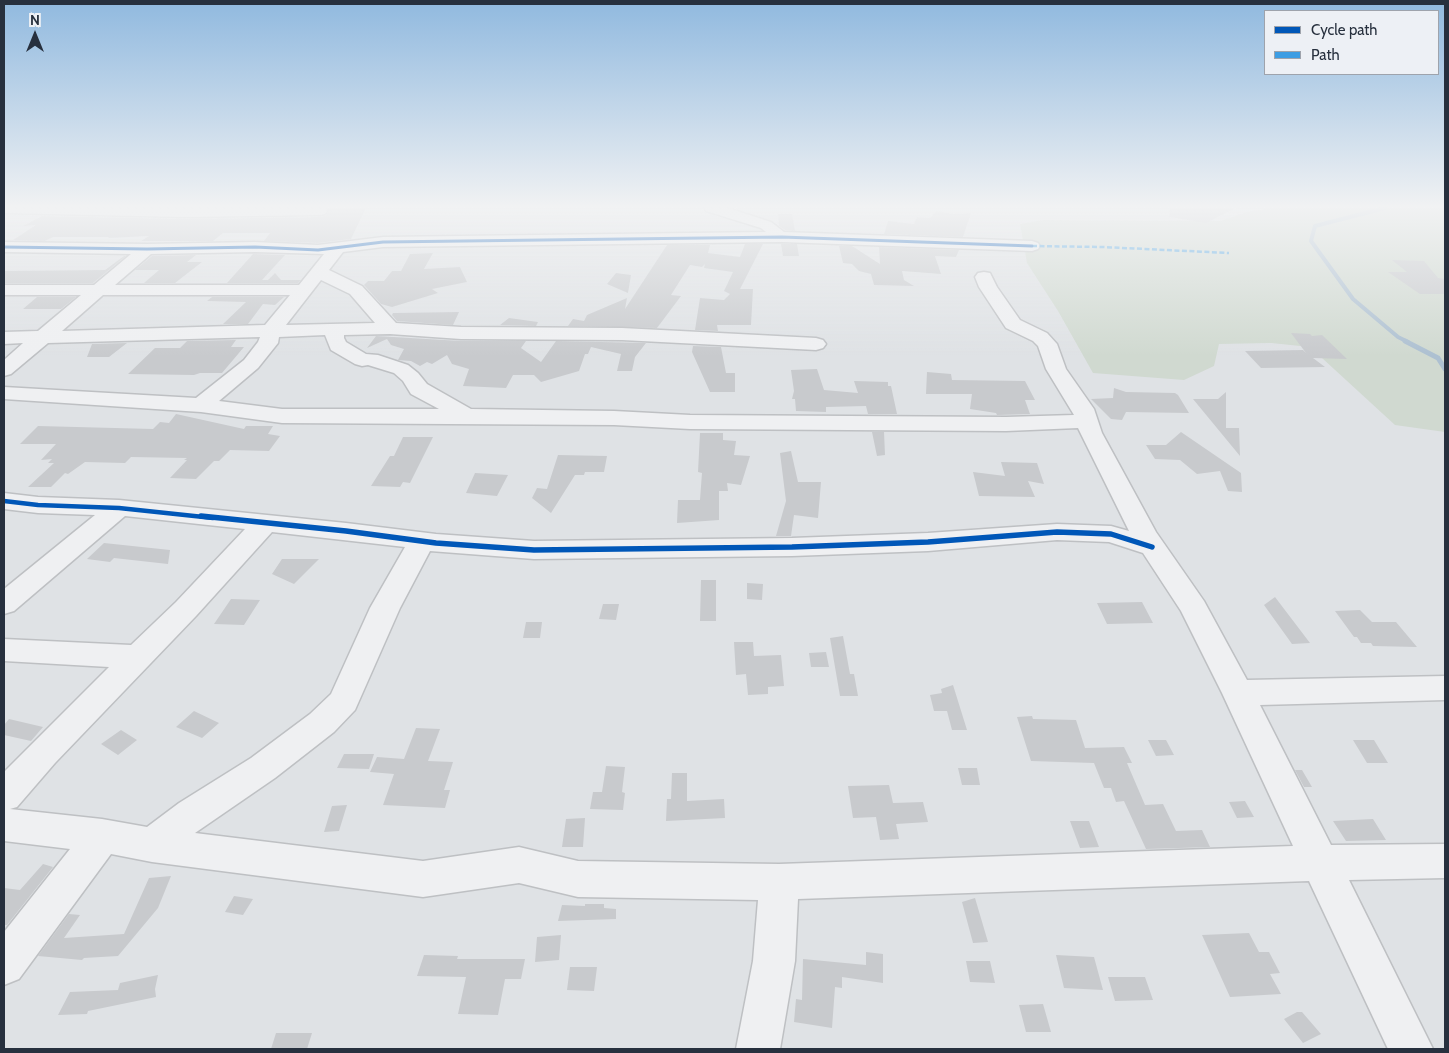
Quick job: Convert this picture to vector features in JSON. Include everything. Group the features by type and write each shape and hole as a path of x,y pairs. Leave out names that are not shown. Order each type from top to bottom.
{"street":[{"path":"4,370 137,257"},
{"path":"201,405 251,364 268,343 271,331 331,257"},
{"path":"319,272 356,290 390,328"},
{"path":"984,277 988,287 1013,324 1040,337 1046,344 1056,369 1083,409 1087,421 1144,534 1194,608 1238,693 1412,1049"},
{"path":"4,290 305,290"},
{"path":"4,338 335,331 390,328 461,333 622,334 816,344"},
{"path":"335,331 334,338 338,346 366,359 401,369 411,377 420,389 466,416"},
{"path":"4,393 201,405 282,416 466,416 614,418 690,422 1006,424 1087,421"},
{"path":"4,501 38,505 119,508 346,531 422,541 534,550 792,547 928,542 1057,532 1111,534 1152,547"},
{"path":"4,604 119,508"},
{"path":"4,796 186,609 265,523"},
{"path":"152,844 192,814 263,768 322,724 344,701 385,608 422,541"},
{"path":"4,650 138,657"},
{"path":"1238,693 1445,688"},
{"path":"4,825 102,836 423,879 519,865 578,880 779,882 1320,863 1445,861"},
{"path":"4,964 102,836"},
{"path":"758,1049 774,961 779,882"}],"shaded area":[{"path":"1026,257 1445,257 1445,432 1395,425 1310,347 1271,343 1219,344 1214,366 1184,380 1093,373 1058,311 1027,263"}],"building":[{"path":"125,257 93,283 4,283 4,271 105,270"},
{"path":"151,257 193,257 187,262 202,262 175,283 144,283 159,270 135,270"},
{"path":"250,257 283,257 262,280 268,280 275,273 281,280 301,280 298,283 227,283"},
{"path":"408,257 431,257 424,269 460,267 467,282 432,289 438,293 392,307 381,304 364,285 368,281 384,281 392,271 401,271"},
{"path":"659,257 756,257 740,289 753,289 751,325 717,325 718,331 695,330 700,298 724,300 730,294 724,291 733,272 704,268 705,264 702,267 690,265 671,295 681,296 657,328 568,326 573,319 584,321 587,315 627,298 625,309"},
{"path":"842,257 869,257 880,264 880,257 935,257 941,274 902,271 904,280 914,286 874,285 871,274 859,271 852,264 843,263"},
{"path":"1392,260 1424,261 1438,278 1445,279 1445,294 1420,294 1388,272 1407,272"},
{"path":"616,273 631,275 628,293 607,284"},
{"path":"37,297 76,297 61,309 23,309"},
{"path":"212,297 284,297 275,305 263,304 248,324 223,324 246,302 207,301"},
{"path":"459,312 453,325 397,321 392,315 393,313"},
{"path":"509,318 538,322 536,326 500,325"},
{"path":"1291,333 1310,334 1312,336 1322,335 1347,359 1313,358 1325,367 1261,368 1245,351 1303,350 1306,353"},
{"path":"376,336 461,341 526,341 521,348 541,362 556,341 646,343 635,357 632,371 617,371 621,354 591,347 588,354 585,354 579,371 541,382 534,375 513,375 506,388 463,386 469,369 452,364 447,355 432,364 427,362 420,366 411,361 398,360 404,349 391,345 387,339 367,348"},
{"path":"236,340 231,347 244,347 222,373 200,373 194,375 128,374 155,348 180,348 187,341"},
{"path":"127,343 109,357 87,357 92,344"},
{"path":"693,346 721,347 726,373 735,373 735,392 710,392 692,352"},
{"path":"817,369 824,390 858,393 854,381 888,382 888,386 891,386 897,414 868,414 866,406 826,407 826,412 796,411 795,399 792,399 794,391 791,370"},
{"path":"927,372 951,374 952,380 1025,381 1035,400 1025,400 1030,414 997,415 996,413 970,409 972,394 926,394"},
{"path":"1114,388 1126,392 1175,393 1189,413 1126,412 1122,420 1111,419 1091,399 1113,398"},
{"path":"1226,392 1226,428 1239,428 1240,456 1193,399 1218,399"},
{"path":"176,414 244,429 246,426 273,426 268,434 280,436 269,451 230,450 219,461 214,461 196,479 170,478 187,458 131,457 125,463 85,462 68,474 65,473 51,487 28,487 54,463 48,463 52,459 41,460 56,444 20,444 38,426 153,429 160,422 169,423"},
{"path":"872,432 884,432 885,455 877,456"},
{"path":"1181,432 1241,473 1242,492 1228,491 1220,471 1197,474 1180,460 1155,459 1146,445 1166,445"},
{"path":"700,433 723,433 723,440 736,441 734,455 750,456 741,485 727,483 728,491 719,491 719,520 677,523 678,500 700,500 702,473 698,472"},
{"path":"403,437 433,437 410,483 403,482 400,487 371,486 390,456 394,456"},
{"path":"791,451 798,482 821,482 818,518 794,515 791,536 776,536 786,501 780,453"},
{"path":"558,455 607,456 604,472 585,472 584,475 575,475 551,513 532,498 537,488 547,489"},
{"path":"1001,462 1037,463 1044,484 1028,481 1035,497 979,496 973,472 1005,476"},
{"path":"475,473 508,475 497,496 466,493"},
{"path":"104,543 170,550 168,564 114,558 110,562 87,559"},
{"path":"282,559 319,559 294,584 272,574"},
{"path":"701,580 716,580 716,621 700,621"},
{"path":"747,583 763,584 762,600 747,599"},
{"path":"1275,597 1310,643 1292,644 1264,605"},
{"path":"231,599 260,600 244,625 214,624"},
{"path":"1142,602 1153,623 1107,624 1097,603"},
{"path":"603,604 619,604 616,620 599,619"},
{"path":"1360,610 1372,622 1396,622 1417,647 1373,646 1371,643 1361,643 1357,637 1354,637 1335,611"},
{"path":"526,622 542,622 540,638 523,638"},
{"path":"843,636 850,674 854,674 858,696 840,696 830,638"},
{"path":"734,642 753,642 754,656 781,655 784,686 768,687 768,694 748,695 746,674 736,675"},
{"path":"826,652 829,667 811,667 809,653"},
{"path":"953,685 967,730 952,730 947,711 934,711 930,695 942,693 941,689"},
{"path":"194,711 219,723 202,738 176,727"},
{"path":"1032,716 1033,719 1076,720 1085,748 1124,747 1132,763 1127,763 1145,805 1163,804 1176,831 1202,830 1210,847 1146,849 1124,801 1116,802 1111,788 1104,788 1094,763 1031,761 1017,717"},
{"path":"9,719 43,727 31,741 4,735 4,725"},
{"path":"416,728 440,729 428,761 453,762 444,790 450,790 445,808 383,805 394,774 370,772 377,757 404,759"},
{"path":"121,730 137,740 118,755 101,744"},
{"path":"1148,740 1166,740 1174,755 1156,756"},
{"path":"1353,740 1374,740 1388,763 1367,763"},
{"path":"344,754 374,754 369,769 337,768"},
{"path":"606,766 625,767 622,792 625,793 623,810 590,809 593,792 602,792"},
{"path":"958,768 977,768 980,785 962,785"},
{"path":"1295,770 1302,770 1312,787 1304,787"},
{"path":"672,773 687,773 687,801 724,799 725,818 666,821 667,799 671,799"},
{"path":"889,785 893,803 923,802 928,822 896,824 899,839 880,840 876,817 853,818 848,786"},
{"path":"1245,801 1254,817 1237,818 1229,802"},
{"path":"347,805 339,831 324,832 332,806"},
{"path":"585,818 583,847 562,847 566,819"},
{"path":"1373,819 1386,840 1346,841 1333,821"},
{"path":"1070,821 1089,821 1099,847 1080,848"},
{"path":"43,864 53,867 7,925 4,925 4,888 20,890"},
{"path":"171,876 158,908 118,956 84,958 82,960 38,956 69,914 80,915 64,938 124,934 149,878"},
{"path":"234,896 253,899 243,915 225,912"},
{"path":"975,898 988,942 973,943 962,902"},
{"path":"585,904 604,904 604,908 616,909 616,919 558,921 562,905 585,906"},
{"path":"1249,933 1259,952 1269,952 1280,973 1270,974 1281,994 1230,997 1202,935"},
{"path":"561,935 559,960 535,962 537,937"},
{"path":"866,952 883,954 883,983 842,977 842,988 835,987 832,1028 794,1022 796,999 802,1000 803,959 866,965"},
{"path":"424,955 458,956 457,959 525,959 521,979 505,979 498,1015 458,1014 466,977 417,976"},
{"path":"1056,955 1094,957 1103,990 1064,988"},
{"path":"966,961 990,961 995,983 970,982"},
{"path":"570,967 597,967 594,991 567,990"},
{"path":"158,975 155,989 156,997 88,1011 87,1014 58,1015 70,992 118,990 120,983"},
{"path":"1108,977 1145,977 1153,1000 1115,1001"},
{"path":"1043,1004 1051,1032 1026,1032 1019,1005"},
{"path":"1297,1012 1302,1012 1321,1034 1303,1043 1284,1019"},
{"path":"276,1033 312,1033 307,1049 271,1049"}],"waterway":[{"path":"1323,257 1353,299 1398,337 1408,342"},
{"path":"1405,341 1438,358 1445,369"}],"cycle path":[{"path":"4,501 38,505 119,508 346,531 436,543 534,550 792,547 928,542 1057,532 1111,534 1152,547"}]}
